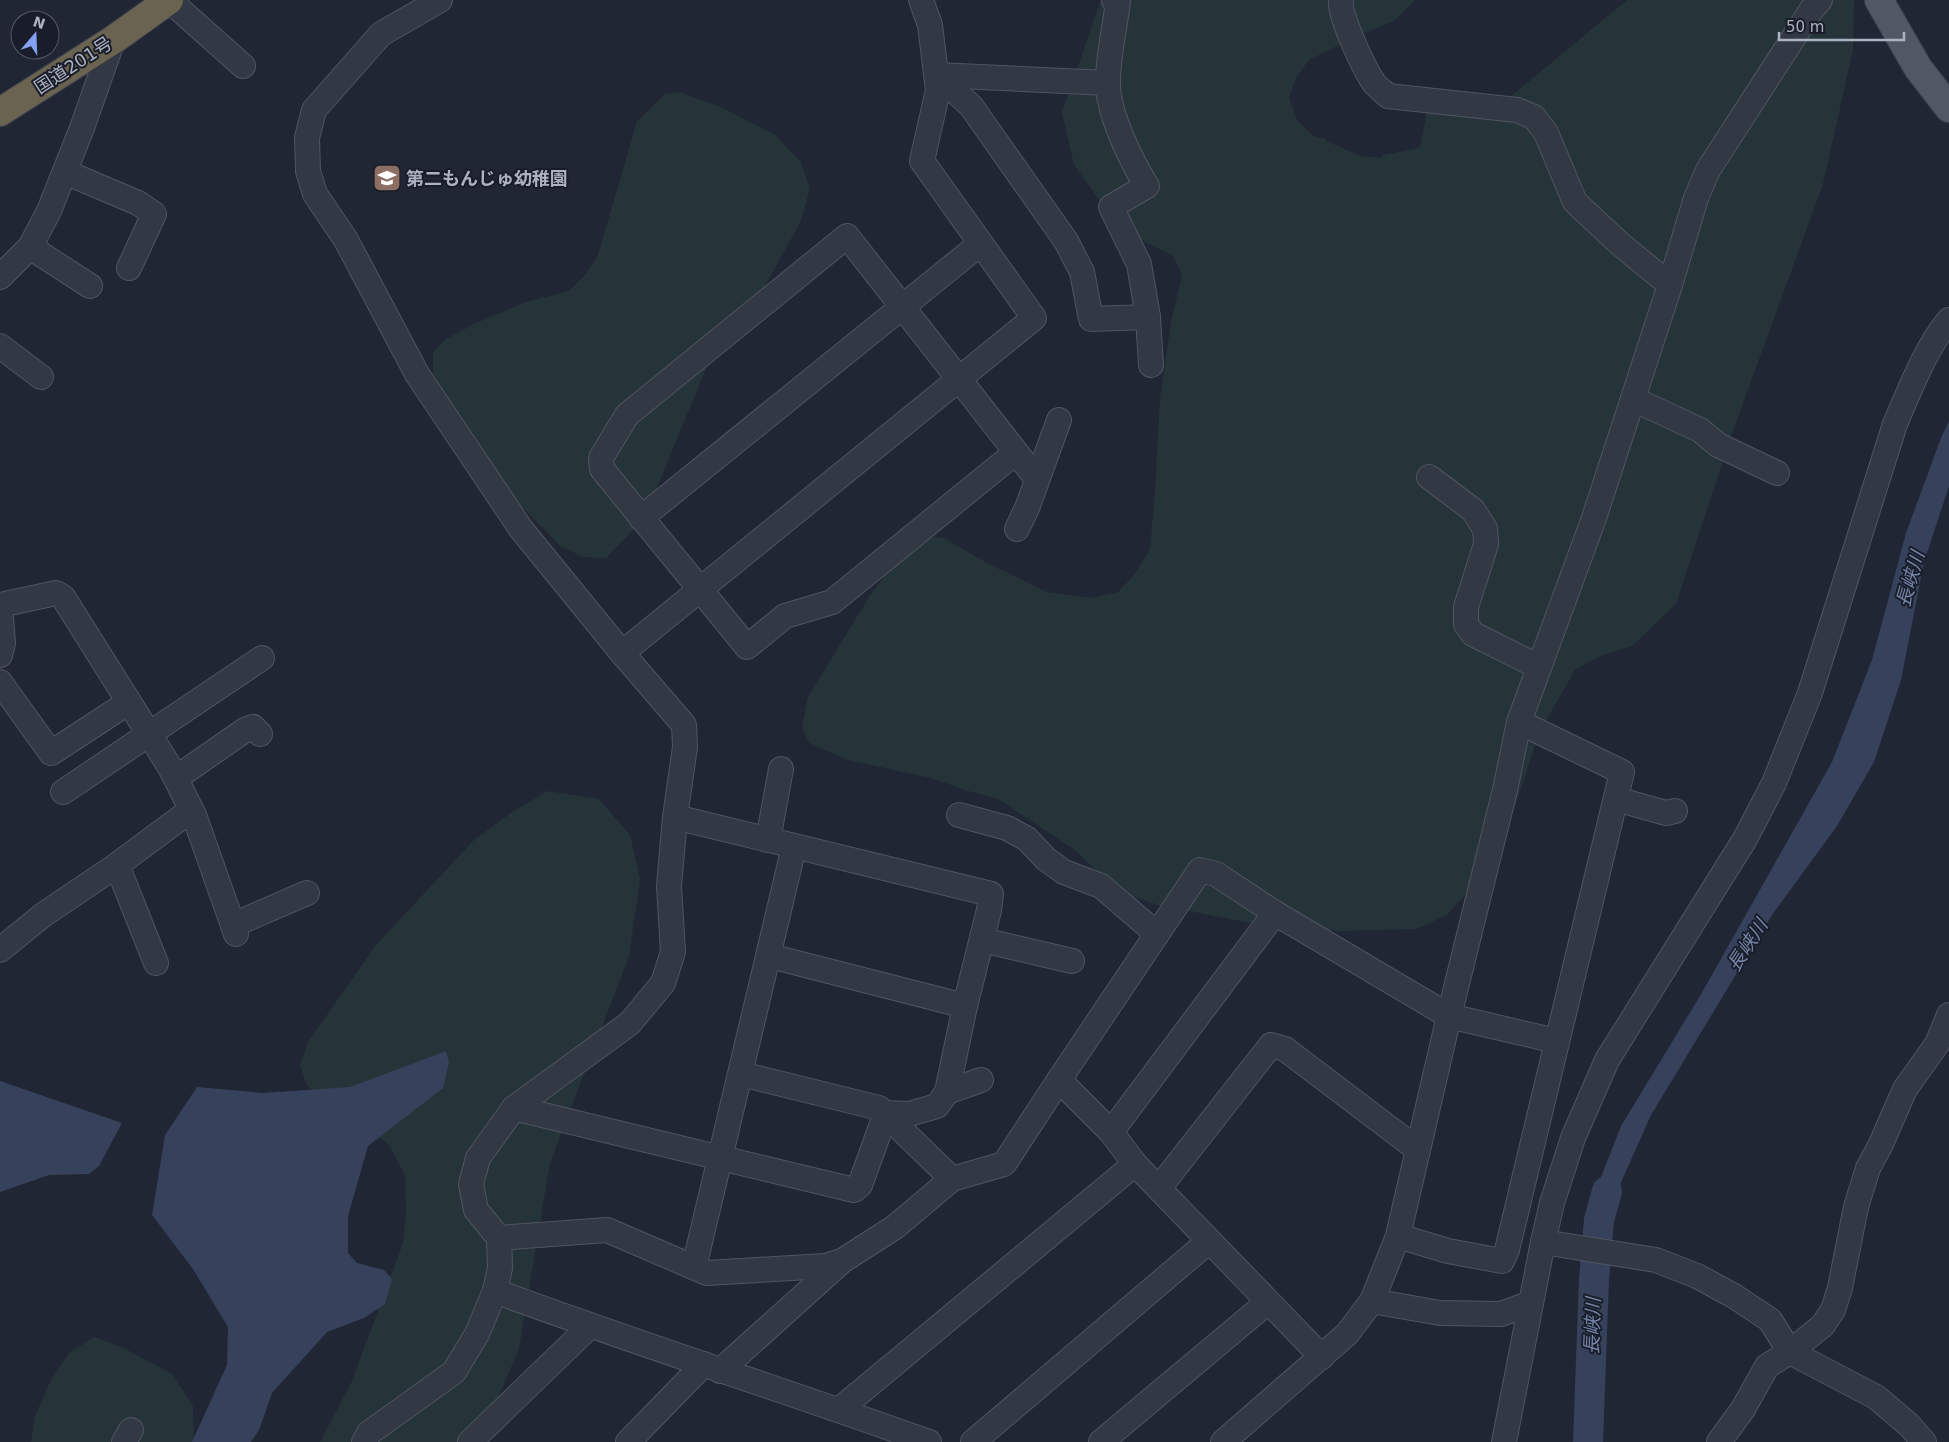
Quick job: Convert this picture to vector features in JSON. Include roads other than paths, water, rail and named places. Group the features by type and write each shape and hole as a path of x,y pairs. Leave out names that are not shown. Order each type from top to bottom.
{"highway":[{"name":"国道201号","path":"0,112 113,40 164,1"}],"main road":[{"path":"1879,0 1918,68 1949,108"}],"street":[{"path":"364,1442 368,1433 454,1372 477,1334 495,1291 500,1268 499,1238 476,1210 471,1184 478,1158 514,1108 630,1023 663,983 673,952 669,886 675,817 685,746 684,725 622,653 521,529 416,374 346,240 315,194 308,171 308,138 314,110 381,34 440,0"},
{"path":"622,653 1034,318 922,161 938,90 930,25 920,0"},
{"path":"1114,0 1118,1 1107,84 1114,114 1131,161 1147,186 1111,207 1138,264 1148,316 1151,365"},
{"path":"1341,0 1343,17 1348,31 1374,83 1388,96 1517,110 1534,117 1546,133 1575,202 1620,244 1670,285"},
{"path":"1223,1442 1347,1334 1372,1301 1398,1236 1449,1016 1505,790 1519,722 1594,518 1670,285 1696,198 1708,170 1748,105 1782,57 1812,9 1820,0"},
{"path":"164,1 244,66"},
{"path":"0,277 30,246 49,211 82,128 113,40"},
{"path":"937,75 1107,84"},
{"path":"937,75 971,106 1066,241 1082,272 1091,319 1148,316"},
{"path":"65,172 138,203 154,214 129,268"},
{"path":"1015,453 832,602 786,616 747,646 602,469 601,458 626,415 847,236 1037,479"},
{"path":"641,518 980,244"},
{"path":"30,246 90,286"},
{"path":"1504,1442 1543,1242 1552,1203 1573,1138 1607,1060 1745,839 1774,783 1810,693 1895,424 1912,382 1941,329 1949,320"},
{"path":"0,346 41,377"},
{"path":"1633,399 1700,430 1718,445 1777,473"},
{"path":"1017,529 1027,508 1059,420"},
{"path":"1429,477 1473,510 1485,529 1486,544 1466,607 1466,624 1473,634 1539,667"},
{"path":"0,655 3,643 0,605 56,593 63,596 176,778 191,810 235,929 307,893"},
{"path":"63,792 262,658"},
{"path":"0,682 51,753 129,702"},
{"path":"1398,1236 1448,1251 1502,1261 1507,1250 1616,799 1622,772 1519,722"},
{"path":"176,778 245,730 253,728 260,734"},
{"path":"64,745 85,776"},
{"path":"768,840 781,769"},
{"path":"1616,799 1668,817"},
{"path":"0,950 43,916 117,865 191,810"},
{"path":"959,815 1007,828 1027,839 1046,859 1064,872 1101,886 1158,934"},
{"path":"675,817 992,894 965,1006 947,1092 937,1106 909,1114 886,1114"},
{"path":"694,1267 719,1158 770,956 794,847"},
{"path":"117,865 156,963"},
{"path":"642,1437 712,1367 842,1262 894,1227 952,1179 1004,1164 1200,870 1216,874 1275,912 1449,1016 1556,1041"},
{"path":"1111,1132 1275,912"},
{"path":"982,940 1072,961"},
{"path":"770,956 965,1006"},
{"path":"1719,1442 1743,1409 1767,1366 1790,1352 1823,1325 1833,1310 1840,1288 1856,1207 1868,1168 1880,1146 1905,1089 1937,1044 1949,1015"},
{"path":"1159,1188 1271,1045 1285,1049 1418,1149"},
{"path":"741,1074 879,1108 952,1179"},
{"path":"947,1092 981,1080"},
{"path":"1059,1080 1111,1132 1135,1164 1209,1242 1322,1357"},
{"path":"514,1108 854,1190 860,1186 886,1114"},
{"path":"840,1409 1135,1164"},
{"path":"499,1238 608,1230 708,1273 825,1266 842,1262"},
{"path":"973,1442 1209,1242"},
{"path":"1543,1242 1656,1260 1697,1276 1734,1296 1770,1320 1790,1352 1876,1397 1909,1425 1924,1442"},
{"path":"495,1291 590,1326 840,1409 928,1442"},
{"path":"1372,1301 1440,1313 1502,1314 1531,1303"},
{"path":"1100,1442 1268,1302"},
{"path":"470,1442 590,1326"}],"water":[{"path":"1949,421 1949,486 1924,562 1901,680 1874,762 1837,826 1772,915 1651,1115 1622,1180 1607,1222 1589,1240 1594,1195 1621,1126 1700,996 1832,762 1872,660 1906,533"},
{"path":"446,1051 449,1063 443,1088 368,1146 348,1216 348,1253 357,1263 384,1270 392,1279 385,1304 364,1318 327,1332 272,1393 259,1430 251,1442 192,1442 227,1365 228,1327 193,1269 152,1215 165,1135 197,1087 263,1093 350,1087"},
{"path":"0,1081 122,1123 99,1166 89,1174 49,1175 0,1192"}],"waterway":[{"name":"長峡川","path":"1588,1442 1594,1279 1599,1220 1607,1191"}],"place":[{"name":"第二もんじゅ幼稚園","path":"387,178"}]}
